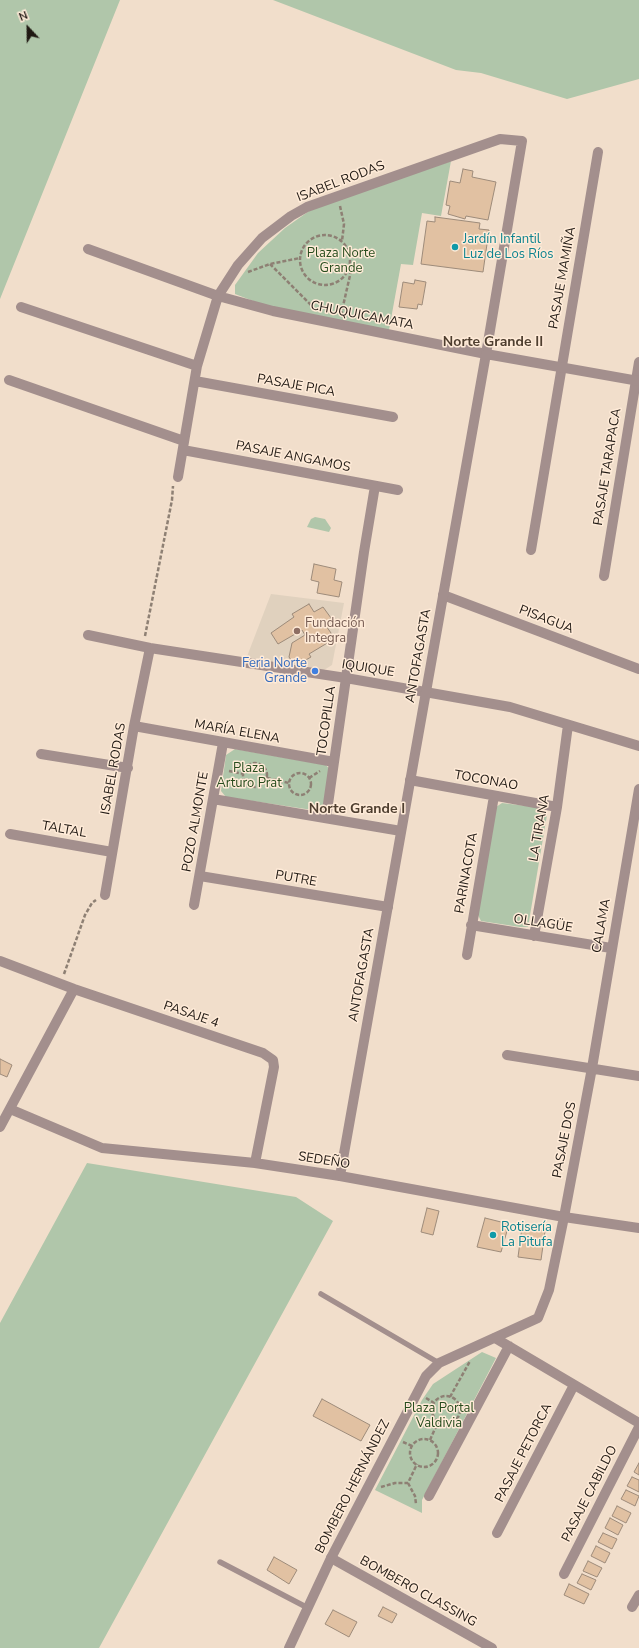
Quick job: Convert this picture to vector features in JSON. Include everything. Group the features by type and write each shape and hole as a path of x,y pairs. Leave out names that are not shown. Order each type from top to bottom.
{"street":[{"name":"ISABEL RODAS","path":"178,477 197,366 218,296 238,265 262,238 291,216 307,207 500,139 522,141"},
{"name":"ANTOFAGASTA","path":"340,1176 486,354 522,141"},
{"name":"PASAJE MAMIÑA","path":"531,550 598,152"},
{"name":"CHUQUICAMATA","path":"88,249 218,296 273,311 486,354 637,381"},
{"path":"21,307 197,366"},
{"name":"PASAJE TARAPACA","path":"604,576 639,362"},
{"name":"PASAJE ANGAMOS","path":"10,380 183,446 398,490"},
{"name":"PASAJE PICA","path":"194,381 393,417"},
{"name":"TOCOPILLA","path":"326,818 375,486"},
{"name":"PISAGUA","path":"443,595 639,669"},
{"name":"IQUIQUE","path":"88,635 147,648 346,678 510,707 639,746"},
{"name":"ISABEL RODAS","path":"105,895 128,768 147,648"},
{"name":"LA TIRANA","path":"534,936 557,807 568,725"},
{"name":"MARÍA ELENA","path":"134,726 334,762"},
{"name":"POZO ALMONTE","path":"194,905 223,743"},
{"path":"41,754 128,768"},
{"name":"TOCONAO","path":"410,780 557,807"},
{"name":"CALAMA","path":"592,1068 639,789"},
{"name":"PARINACOTA","path":"467,955 494,796"},
{"path":"213,799 401,830"},
{"name":"TALTAL","path":"10,834 112,852"},
{"name":"PUTRE","path":"200,876 388,908"},
{"name":"OLLAGÜE","path":"471,925 612,948"},
{"name":"PASAJE 4","path":"0,961 74,989 263,1053 274,1060 274,1067 255,1163"},
{"path":"0,1127 74,989"},
{"path":"507,1055 639,1076"},
{"name":"PASAJE DOS","path":"564,1216 592,1068"},
{"name":"SEDEÑO","path":"10,1109 102,1148 255,1163 340,1176 639,1228"},
{"name":"BOMBERO HERNÁNDEZ","path":"289,1648 331,1558 413,1398 426,1376 439,1363 538,1318 549,1290 564,1216"},
{"path":"495,1338 639,1423"},
{"path":"430,1496 509,1346"},
{"name":"PASAJE PETORCA","path":"497,1533 574,1385"},
{"name":"PASAJE CABILDO","path":"564,1574 639,1426"},
{"name":"BOMBERO CLASSING","path":"331,1558 492,1648"},
{"path":"632,1607 639,1595"}],"lane":[{"path":"321,1294 439,1363"},
{"path":"220,1562 308,1608"}],"path":[{"path":"337,196 344,224 342,241"},
{"path":"340,319 351,271 349,250 342,241 329,235 321,235 306,243 300,258 304,274 318,284 334,284 341,280 350,266"},
{"path":"248,272 270,264 300,258"},
{"path":"270,264 315,310"},
{"path":"147,648 149,611 172,500 173,482 178,477"},
{"path":"251,764 259,764 265,769 267,778 261,785 254,787 247,784 244,773 251,764"},
{"path":"299,774 306,776 311,785 306,794 299,795 292,792 289,783 293,776 299,774"},
{"path":"267,778 289,783"},
{"path":"61,984 85,916 92,903 105,895"},
{"path":"450,1397 474,1356 467,1359"},
{"path":"450,1397 459,1404 460,1413 451,1423 438,1422 433,1414 433,1405 439,1398 450,1397"},
{"path":"430,1440 438,1422"},
{"path":"421,1439 430,1440 436,1446 438,1455 437,1459 430,1465 426,1466 417,1464 411,1457 412,1446 421,1439"},
{"path":"403,1442 412,1446"},
{"path":"408,1483 417,1464"},
{"path":"378,1489 395,1483 408,1483"},
{"path":"408,1483 415,1496 416,1504"}],"shaded area":[{"name":"Fundación Integra","path":"271,594 344,603 332,665 324,670 246,659"}],"green space":[{"path":"0,0 120,0 0,299"},
{"path":"273,0 639,0 639,79 567,99 481,73 456,70"},
{"name":"Plaza Norte Grande","path":"451,161 441,216 422,213 413,265 401,264 389,330 282,312 235,294 235,285 258,253 285,228 312,209"},
{"path":"315,517 325,519 331,528 329,532 307,527 311,519"},
{"name":"Plaza Arturo Prat","path":"235,749 326,765 331,771 324,809 319,811 226,797 221,791 226,755"},
{"path":"502,803 543,808 547,815 528,927 481,921 477,913 496,807"},
{"path":"87,1163 296,1197 333,1221 99,1648 0,1648 0,1323"},
{"name":"Plaza Portal Valdivia","path":"482,1352 496,1358 422,1500 422,1513 375,1490 422,1400 433,1384"}],"building":[{"path":"463,169 473,171 472,177 496,182 488,220 466,216 465,219 448,214 450,206 446,205 450,181 460,183"},
{"name":"Jardín Infantil Luz de Los Ríos","path":"435,217 480,223 479,229 489,230 483,272 421,264 427,221 435,222"},
{"path":"415,280 426,282 422,305 418,304 417,309 399,307 403,282 414,284"},
{"path":"314,564 336,569 334,580 342,582 339,597 317,593 319,582 311,580"},
{"path":"309,604 314,612 323,607 331,618 324,623 331,633 329,642 309,654 311,657 304,661 302,659 297,662 291,660 289,657 292,643 305,635 302,630 278,644 271,633 294,617 292,614"},
{"path":"0,1059 12,1065 7,1077 0,1074"},
{"path":"427,1208 439,1211 433,1235 421,1232"},
{"name":"Rotisería La Pitufa","path":"485,1218 509,1224 501,1252 477,1247"},
{"path":"522,1227 545,1231 541,1260 518,1257"},
{"path":"322,1399 370,1425 361,1441 313,1416"},
{"path":"639,1463 639,1475 634,1472"},
{"path":"632,1477 639,1480 639,1492 627,1486"},
{"path":"626,1490 639,1496 635,1506 621,1499"},
{"path":"617,1506 631,1513 626,1523 612,1516"},
{"path":"610,1518 623,1525 618,1535 605,1528"},
{"path":"603,1533 617,1539 612,1549 598,1542"},
{"path":"596,1546 610,1553 605,1563 591,1556"},
{"path":"274,1557 297,1570 289,1584 267,1570"},
{"path":"588,1561 602,1568 597,1577 583,1571"},
{"path":"582,1574 596,1580 591,1590 577,1583"},
{"path":"569,1584 589,1594 584,1604 564,1595"},
{"path":"383,1607 397,1614 392,1623 378,1616"},
{"path":"333,1610 357,1622 349,1637 325,1624"}],"place":[{"name":"Jardín Infantil Luz de Los Ríos","path":"455,247"},
{"name":"Fundación Integra","path":"297,631"},
{"name":"Feria Norte Grande","path":"315,671"},
{"name":"Rotisería La Pitufa","path":"493,1235"}],"district":[{"name":"Norte Grande II","path":"493,343"},
{"name":"Norte Grande I","path":"357,810"}]}
